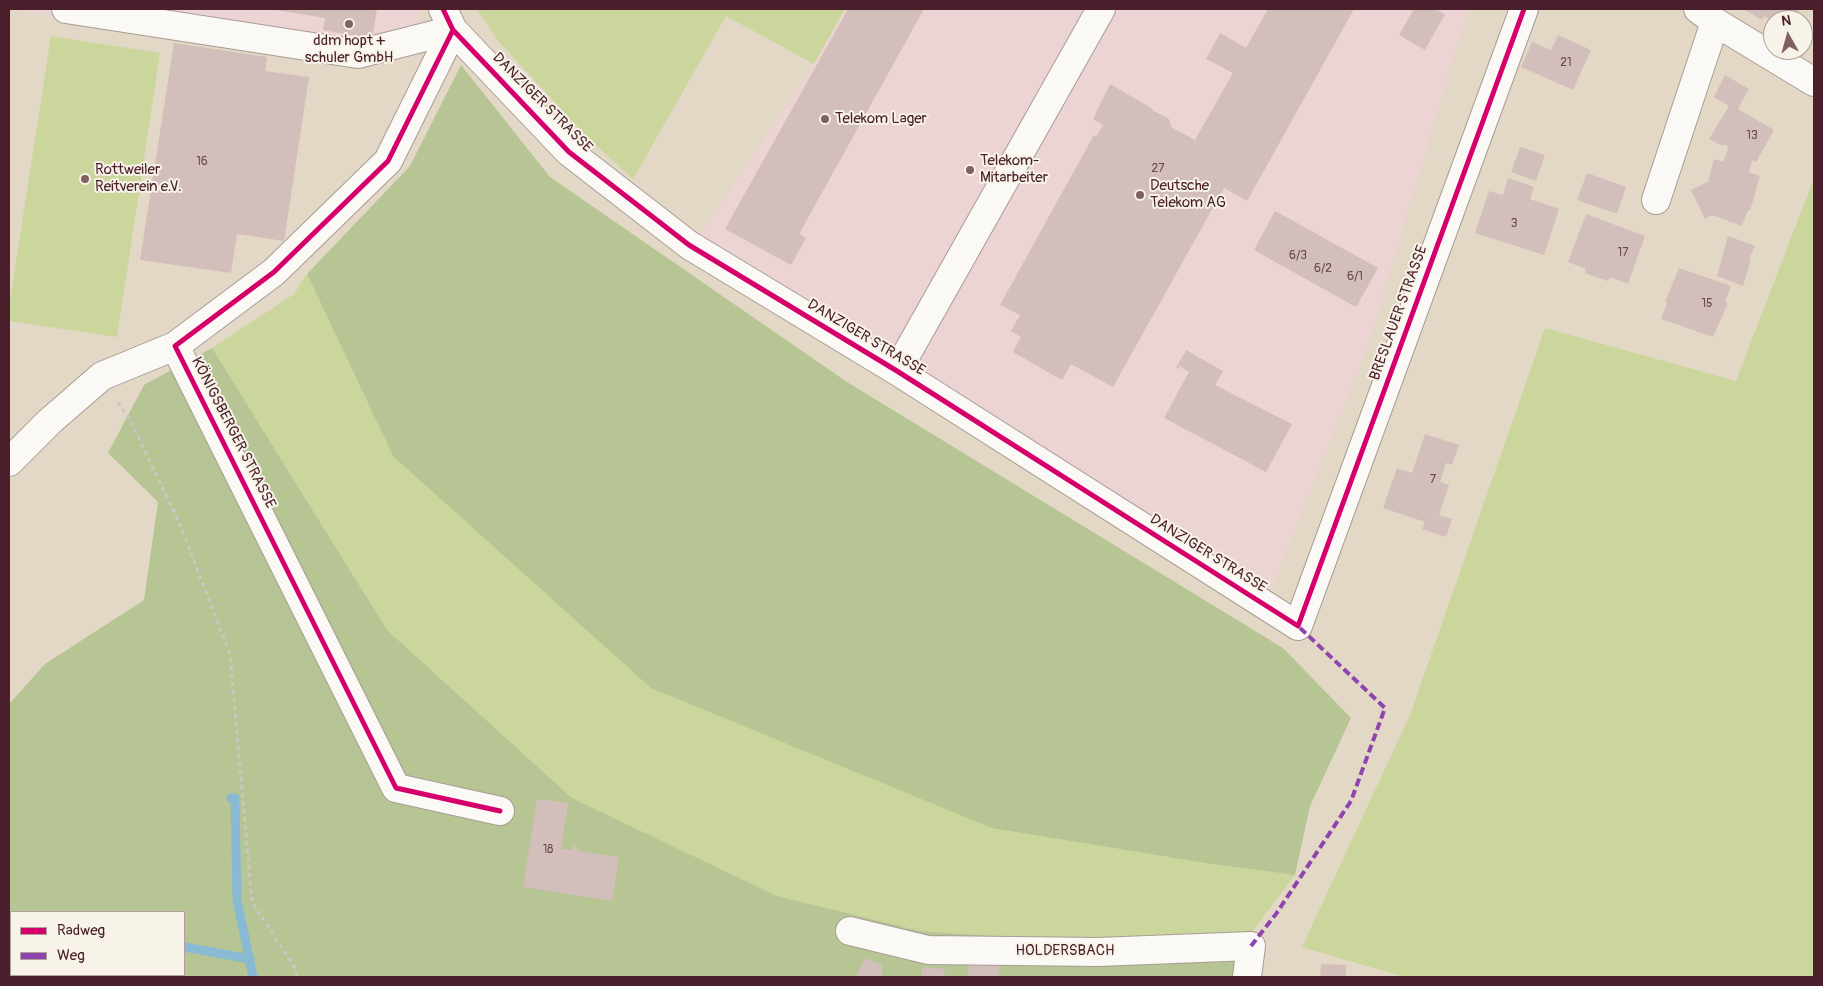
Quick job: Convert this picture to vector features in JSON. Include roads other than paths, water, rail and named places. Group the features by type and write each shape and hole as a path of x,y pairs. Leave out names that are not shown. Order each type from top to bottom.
{"street":[{"path":"66,9 358,54 448,19"},
{"path":"897,371 1102,9"},
{"name":"BRESLAUER STRASSE","path":"1298,626 1524,9"},
{"path":"1656,200 1706,16 1812,74"},
{"name":"KÖNIGSBERGER STRASSE","path":"448,19 388,161 274,272 175,346 396,788 500,811"},
{"name":"DANZIGER STRASSE","path":"448,19 569,152 689,245 897,371 1298,626"},
{"path":"9,462 49,422 102,376 175,346"},
{"name":"HOLDERSBACH","path":"850,931 928,950 1098,952 1251,946 1247,977"}],"waterway":[{"path":"231,798 235,798 237,900 253,977"},
{"name":"HOLDERSBACH","path":"185,947 250,959"}],"place":[{"name":"ddm hopt + schuler GmbH","path":"349,24"},
{"name":"Telekom Lager","path":"825,119"},
{"name":"Telekom- Mitarbeiter","path":"970,170"},
{"name":"Rottweiler Reitverein e.V.","path":"85,179"},
{"name":"Deutsche Telekom AG","path":"1140,195"}]}
